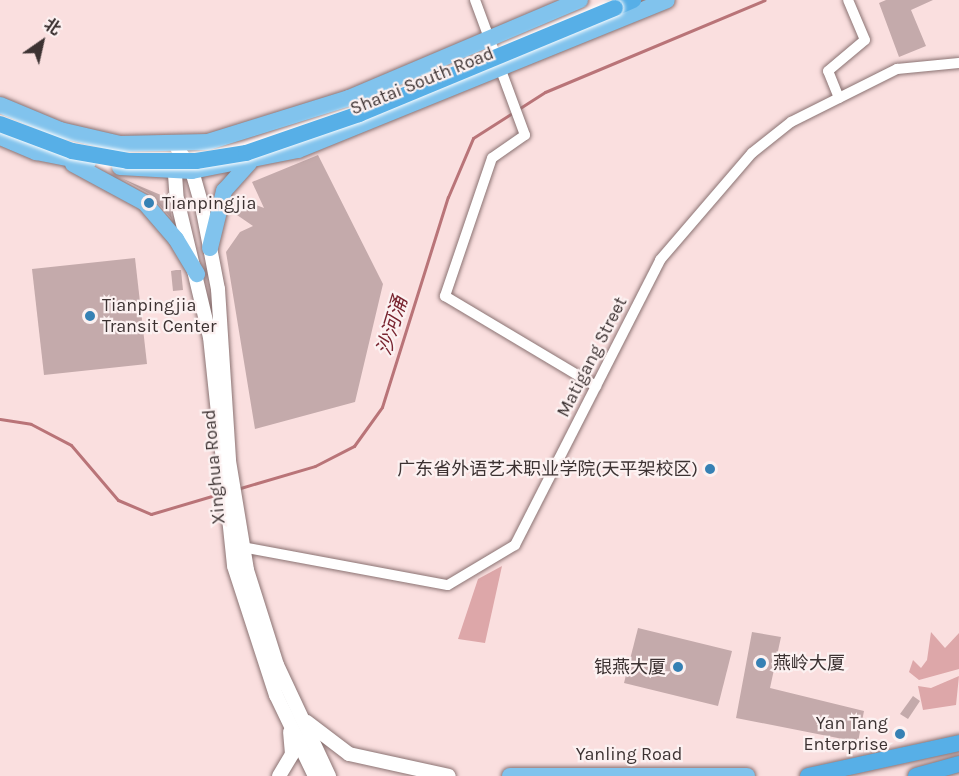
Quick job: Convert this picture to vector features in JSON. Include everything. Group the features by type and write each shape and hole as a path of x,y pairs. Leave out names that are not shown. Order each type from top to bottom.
{"highway":[{"path":"0,124 72,151 128,161 196,161 246,153 359,114 633,0"},
{"path":"808,776 959,743"},
{"path":"916,776 959,764"}],"main road":[{"name":"Shatai South Road","path":"176,146 234,136 304,115 485,37 580,0"},
{"name":"Shatai South Road","path":"182,171 250,162 324,141 667,0"},
{"path":"0,105 79,136 134,146 176,146"},
{"path":"0,137 111,180 145,203 176,239 197,274"},
{"name":"Xinghua Road","path":"176,146 213,362 240,591 284,713 315,776"},
{"name":"Xinghua Road","path":"176,146 182,171 210,248 225,361 224,462"},
{"path":"50,155 182,171"},
{"path":"210,248 224,191 250,162"},
{"name":"Xinghua Road","path":"230,508 266,636 299,715 329,776"},
{"path":"279,776 292,754 284,713"},
{"path":"299,715 349,754 449,776"},
{"name":"Yanling Road","path":"510,776 747,776"}],"street":[{"path":"476,0 485,37 501,70 507,93 525,135 492,158 445,296 596,386"},
{"path":"839,98 828,71 865,40 848,0"},
{"name":"Matigang Street","path":"242,547 448,585 515,545 660,260 752,153 792,122 897,69 959,63"}],"shaded area":[{"path":"502,566 485,643 458,639 478,579"},
{"path":"931,632 945,648 959,633 959,669 919,680 909,672 913,660 921,668 927,660"},
{"path":"959,676 956,705 923,710 918,686 931,688"}],"building":[{"path":"886,0 933,0 911,10 926,46 899,57 879,3"},
{"path":"318,155 383,284 355,402 255,429 226,252 240,232 253,226 237,215 245,201 264,208 252,182"},
{"path":"123,179 168,198 172,219 150,194"},
{"name":"Tianpingjia Transit Center","path":"135,258 147,364 44,375 32,269"},
{"path":"181,270 183,290 173,291 171,271"},
{"name":"银燕大厦","path":"638,628 732,651 718,706 624,683"},
{"name":"燕岭大厦","path":"752,632 781,637 770,688 864,711 858,742 736,718"},
{"path":"913,696 920,701 908,719 900,714"}],"waterway":[{"name":"沙河涌","path":"237,489 315,466 354,446 382,407 448,197 473,138 545,92 765,0"},
{"name":"沙河涌","path":"0,419 31,424 71,445 118,500 151,514 222,493"}],"place":[{"name":"Tianpingjia","path":"149,203"},
{"name":"Tianpingjia Transit Center","path":"90,316"},
{"name":"广东省外语艺术职业学院(天平架校区)","path":"710,469"},
{"name":"燕岭大厦","path":"761,663"},
{"name":"银燕大厦","path":"678,667"},
{"name":"Yan Tang Enterprise","path":"900,734"}]}
